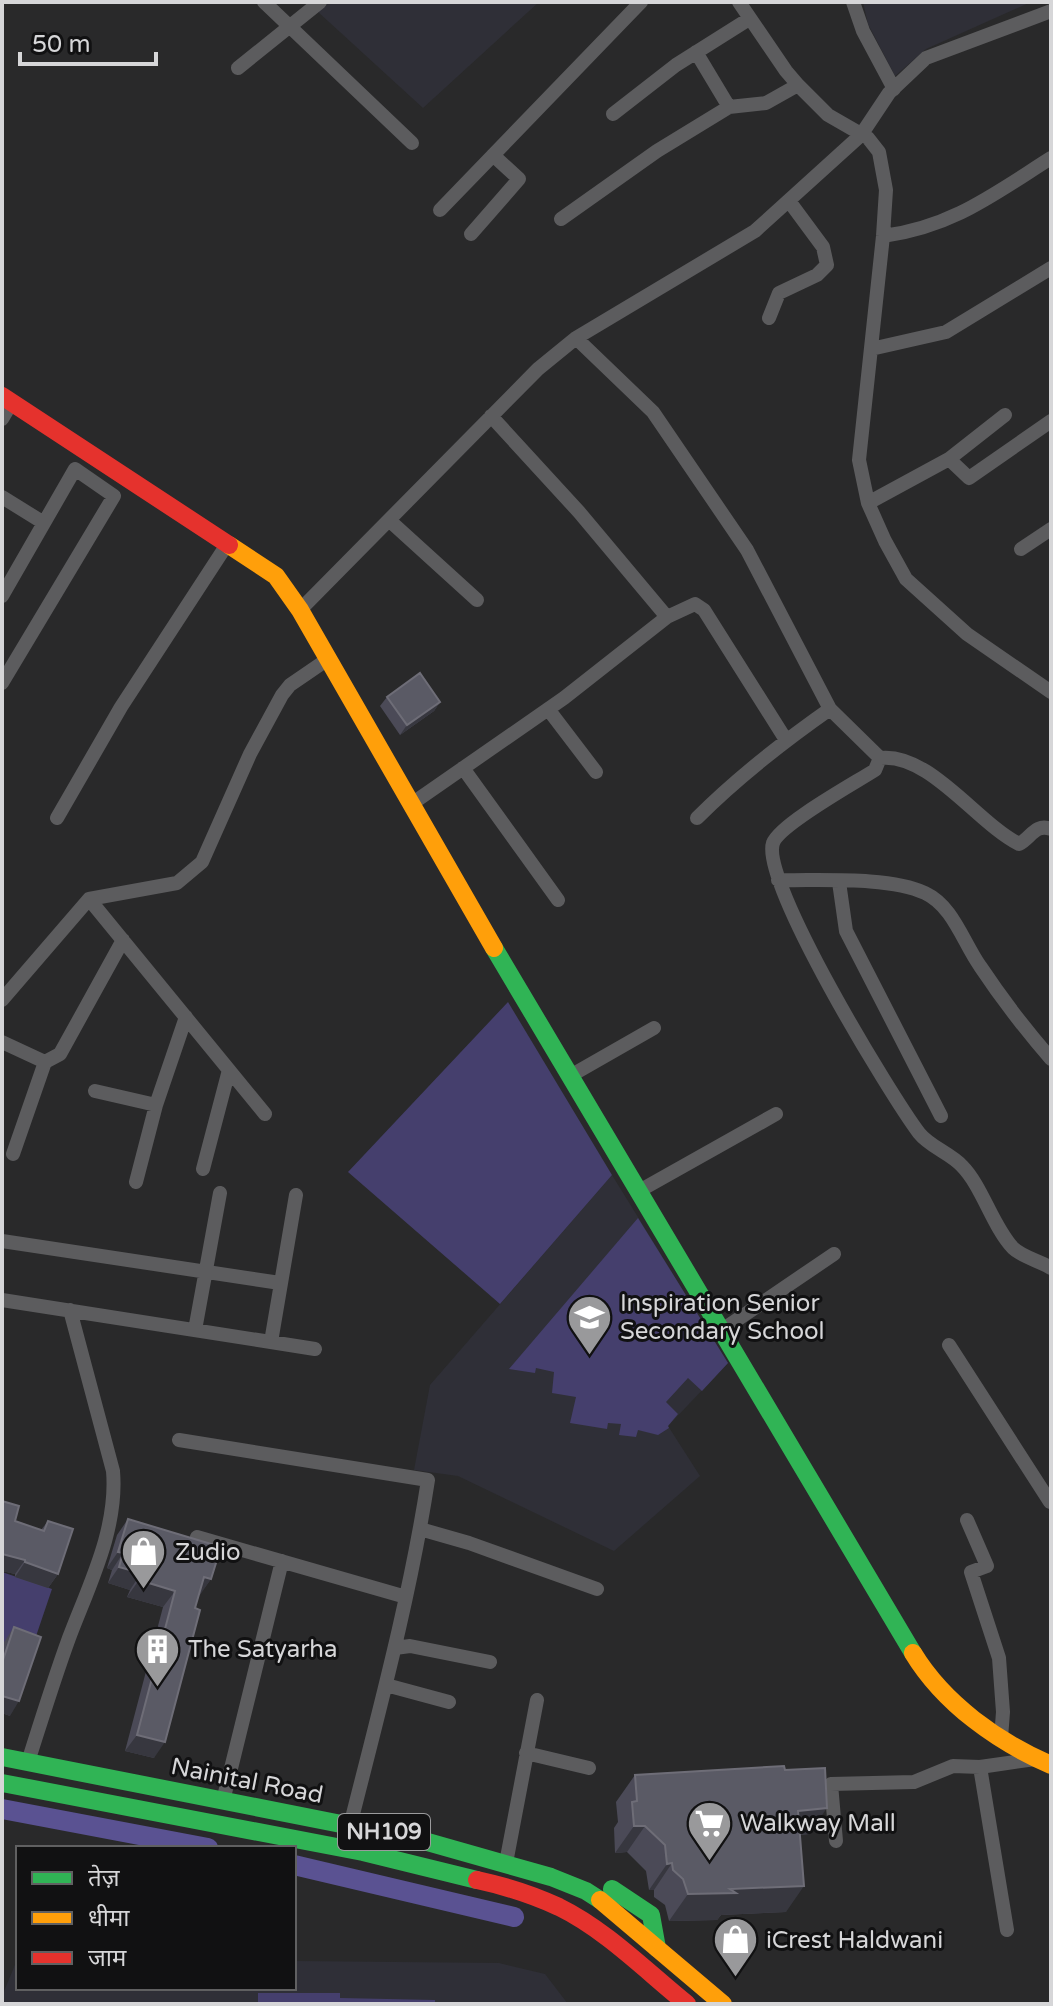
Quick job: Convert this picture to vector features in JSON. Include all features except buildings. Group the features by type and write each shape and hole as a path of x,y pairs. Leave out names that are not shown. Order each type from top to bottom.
{"main road":[{"path":"7,399 226,546 276,576 300,610 410,805 917,1659 943,1693 977,1723 1043,1762"},
{"name":"Nainital Road","path":"2,1757 417,1839 506,1863 586,1891 603,1902 723,2004"},
{"name":"Nainital Road","path":"2,1783 363,1852 508,1887 560,1908 595,1929 676,2000"}],"street":[{"path":"264,2 412,143"},
{"path":"238,68 320,2"},
{"path":"440,210 641,2"},
{"path":"739,2 798,85 828,115 861,135 879,152 886,190 859,460 868,503 906,579 967,634 1051,692"},
{"path":"853,2 863,31 894,89"},
{"path":"300,610 538,369 576,338 755,231 861,135 894,89 926,58 1051,11"},
{"path":"613,114 676,65 749,19"},
{"path":"696,52 729,107"},
{"path":"561,219 657,151 729,107 766,103 798,85"},
{"path":"471,234 519,179 493,155"},
{"path":"883,236 909,233 962,214 1051,158"},
{"path":"769,318 779,293 817,275 827,265 823,247 789,201"},
{"path":"871,349 946,332 1051,268"},
{"path":"576,338 653,412 747,550 830,709 880,758"},
{"path":"2,419 7,399"},
{"path":"868,503 949,459 1005,415"},
{"path":"491,416 579,512 667,617"},
{"path":"949,459 969,478 1051,421"},
{"path":"2,596 75,469 114,496 2,683"},
{"path":"2,497 44,523"},
{"path":"390,521 477,600"},
{"path":"1021,549 1051,529"},
{"path":"57,818 121,707 226,546"},
{"path":"410,805 548,709 667,617 695,604 704,610 786,740"},
{"path":"2,1000 89,899 177,883 202,862 250,754 282,695 290,685 328,659"},
{"path":"548,709 596,772"},
{"path":"697,818 728,787 830,709"},
{"path":"880,758 895,756 908,760 1019,844 1034,829 1041,826 1051,829"},
{"path":"880,758 875,770 784,829 773,844 778,880 796,921 875,1067 921,1136 963,1166 1014,1250 1051,1268"},
{"path":"463,768 558,900"},
{"path":"778,880 894,884 927,894 952,918 986,975 1020,1023 1051,1059"},
{"path":"839,882 846,931 941,1116"},
{"path":"89,899 265,1114"},
{"path":"13,1154 45,1062 60,1054 123,940"},
{"path":"136,1182 156,1105 186,1017"},
{"path":"570,1076 654,1028"},
{"path":"2,1042 45,1062"},
{"path":"203,1169 229,1070"},
{"path":"95,1091 156,1105"},
{"path":"639,1191 776,1114"},
{"path":"195,1330 220,1193"},
{"path":"271,1342 296,1195"},
{"path":"2,1241 280,1283"},
{"path":"722,1330 834,1254"},
{"path":"2,1300 315,1349"},
{"path":"28,1762 108,1531 115,1495 113,1471 70,1310"},
{"path":"949,1345 1051,1502 1051,1516"},
{"path":"179,1440 428,1480 395,1648 350,1826"},
{"path":"967,1520 987,1566 971,1572 999,1658 1003,1712 1001,1738"},
{"path":"420,1529 469,1543 597,1589"},
{"path":"197,1537 406,1597"},
{"path":"223,1801 282,1561"},
{"path":"395,1648 410,1646 490,1662"},
{"path":"386,1685 449,1702"},
{"path":"506,1863 537,1700"},
{"path":"526,1753 589,1768"},
{"path":"836,1841 831,1784 914,1782 953,1766 1043,1762"},
{"path":"980,1767 1007,1930"}],"shaded area":[{"path":"329,2 539,2 423,108 317,11"},
{"path":"863,2 1031,2 926,49 895,76 868,24"},
{"path":"508,1002 612,1175 500,1304 348,1172"},
{"name":"Inspiration Senior Secondary School","path":"612,1175 728,1363 668,1426 700,1476 614,1551 458,1476 414,1470 430,1385"},
{"path":"638,1218 728,1363 702,1391 688,1378 666,1402 678,1414 669,1428 658,1435 638,1430 636,1437 619,1435 621,1424 608,1423 607,1429 570,1423 576,1397 552,1393 554,1372 536,1368 535,1373 509,1369"},
{"path":"2,1572 52,1589 31,1651 4,1642 2,1647"},
{"path":"296,1961 499,1963 545,1974 568,2004 2,2004 2,1996 16,1962 16,1990 296,1990"},
{"path":"258,1993 340,1993 340,1998 435,2000 435,2004 258,2004"}],"waterway":[{"path":"2,1809 197,1846"},
{"path":"296,1865 514,1917"}],"traffic: fast":[{"path":"494,948 913,1653"},
{"path":"2,1757 417,1839 551,1877 600,1900"},
{"path":"2,1783 363,1852 477,1880"},
{"path":"612,1889 651,1915 657,1948"}],"traffic: slow":[{"path":"229,545 276,576 300,610 494,948"},
{"path":"913,1653 940,1689 974,1720 1011,1745 1051,1765"},
{"path":"600,1900 723,2004"}],"traffic: jam":[{"path":"2,396 229,545"},
{"path":"477,1880 529,1895 576,1916 609,1939 687,2004"}],"place":[{"name":"Inspiration Senior Secondary School","path":"589,1356"},
{"name":"Zudio","path":"144,1591"},
{"name":"The Satyarha","path":"157,1688"},
{"name":"Walkway Mall","path":"709,1862"},
{"name":"iCrest Haldwani","path":"735,1979"}]}
